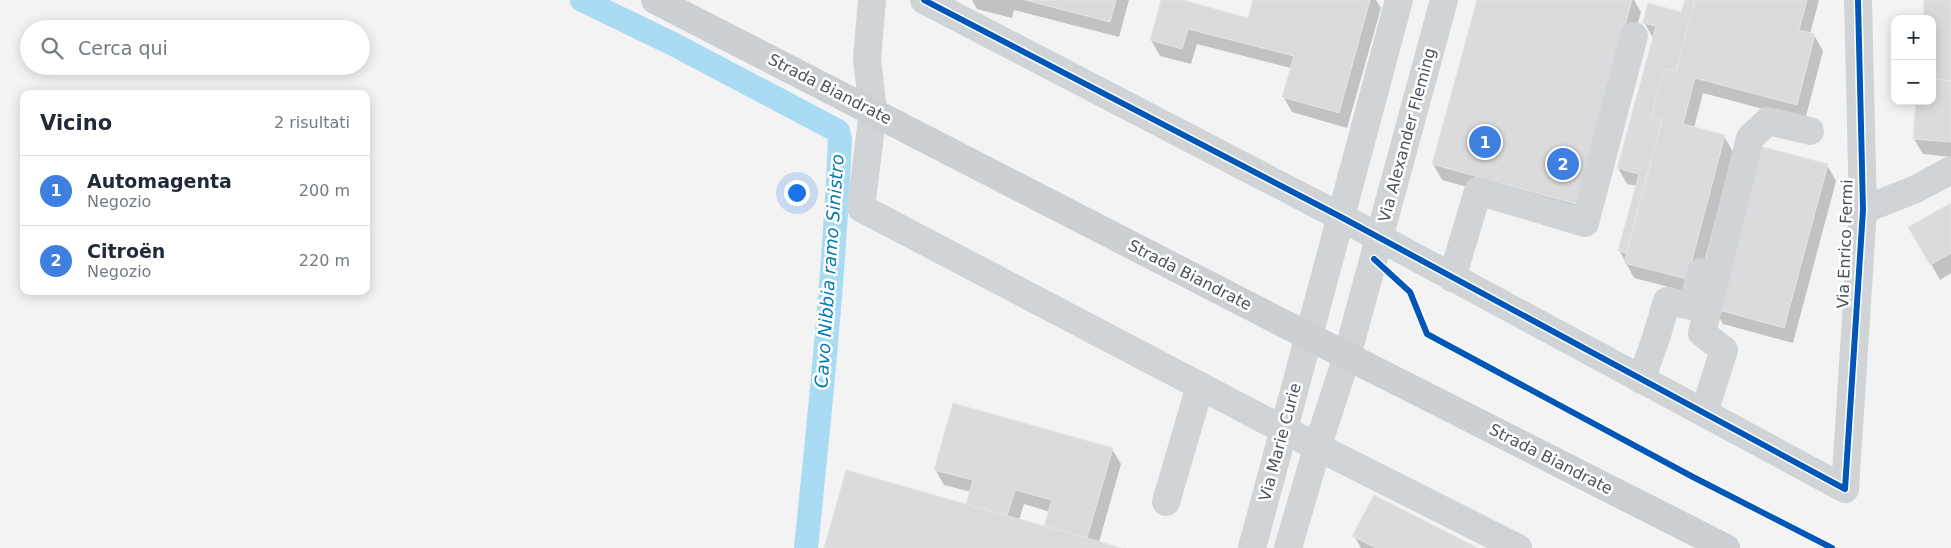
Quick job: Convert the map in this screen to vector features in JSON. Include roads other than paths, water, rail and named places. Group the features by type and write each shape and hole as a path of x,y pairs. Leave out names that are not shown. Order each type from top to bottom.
{"main road":[{"name":"Strada Biandrate","path":"655,0 1347,356 1726,548"}],"street":[{"path":"872,0 867,59 873,111 860,208 1284,430 1518,548"},
{"path":"924,0 1341,217 1704,413 1724,350 1702,333 1750,138 1768,121 1810,131"},
{"path":"1309,336 1399,0"},
{"name":"Via Alexander Fleming","path":"1347,356 1444,0"},
{"name":"Via Enrico Fermi","path":"1704,413 1845,489 1863,210 1858,0"},
{"path":"1452,278 1478,191 1585,223 1634,36"},
{"path":"1641,380 1667,301 1692,306 1739,125"},
{"path":"1863,210 1916,189 1951,170"},
{"name":"Via Marie Curie","path":"1252,548 1309,336"},
{"path":"1288,548 1347,356"},
{"path":"1166,502 1200,386"}],"waterway":[{"name":"Cavo Nibbia ramo Sinistro","path":"582,0 673,44 838,131 840,139 830,293 806,548"}],"place":[{"name":"Automagenta","path":"1485,142"},
{"name":"Citroën","path":"1563,164"}]}
